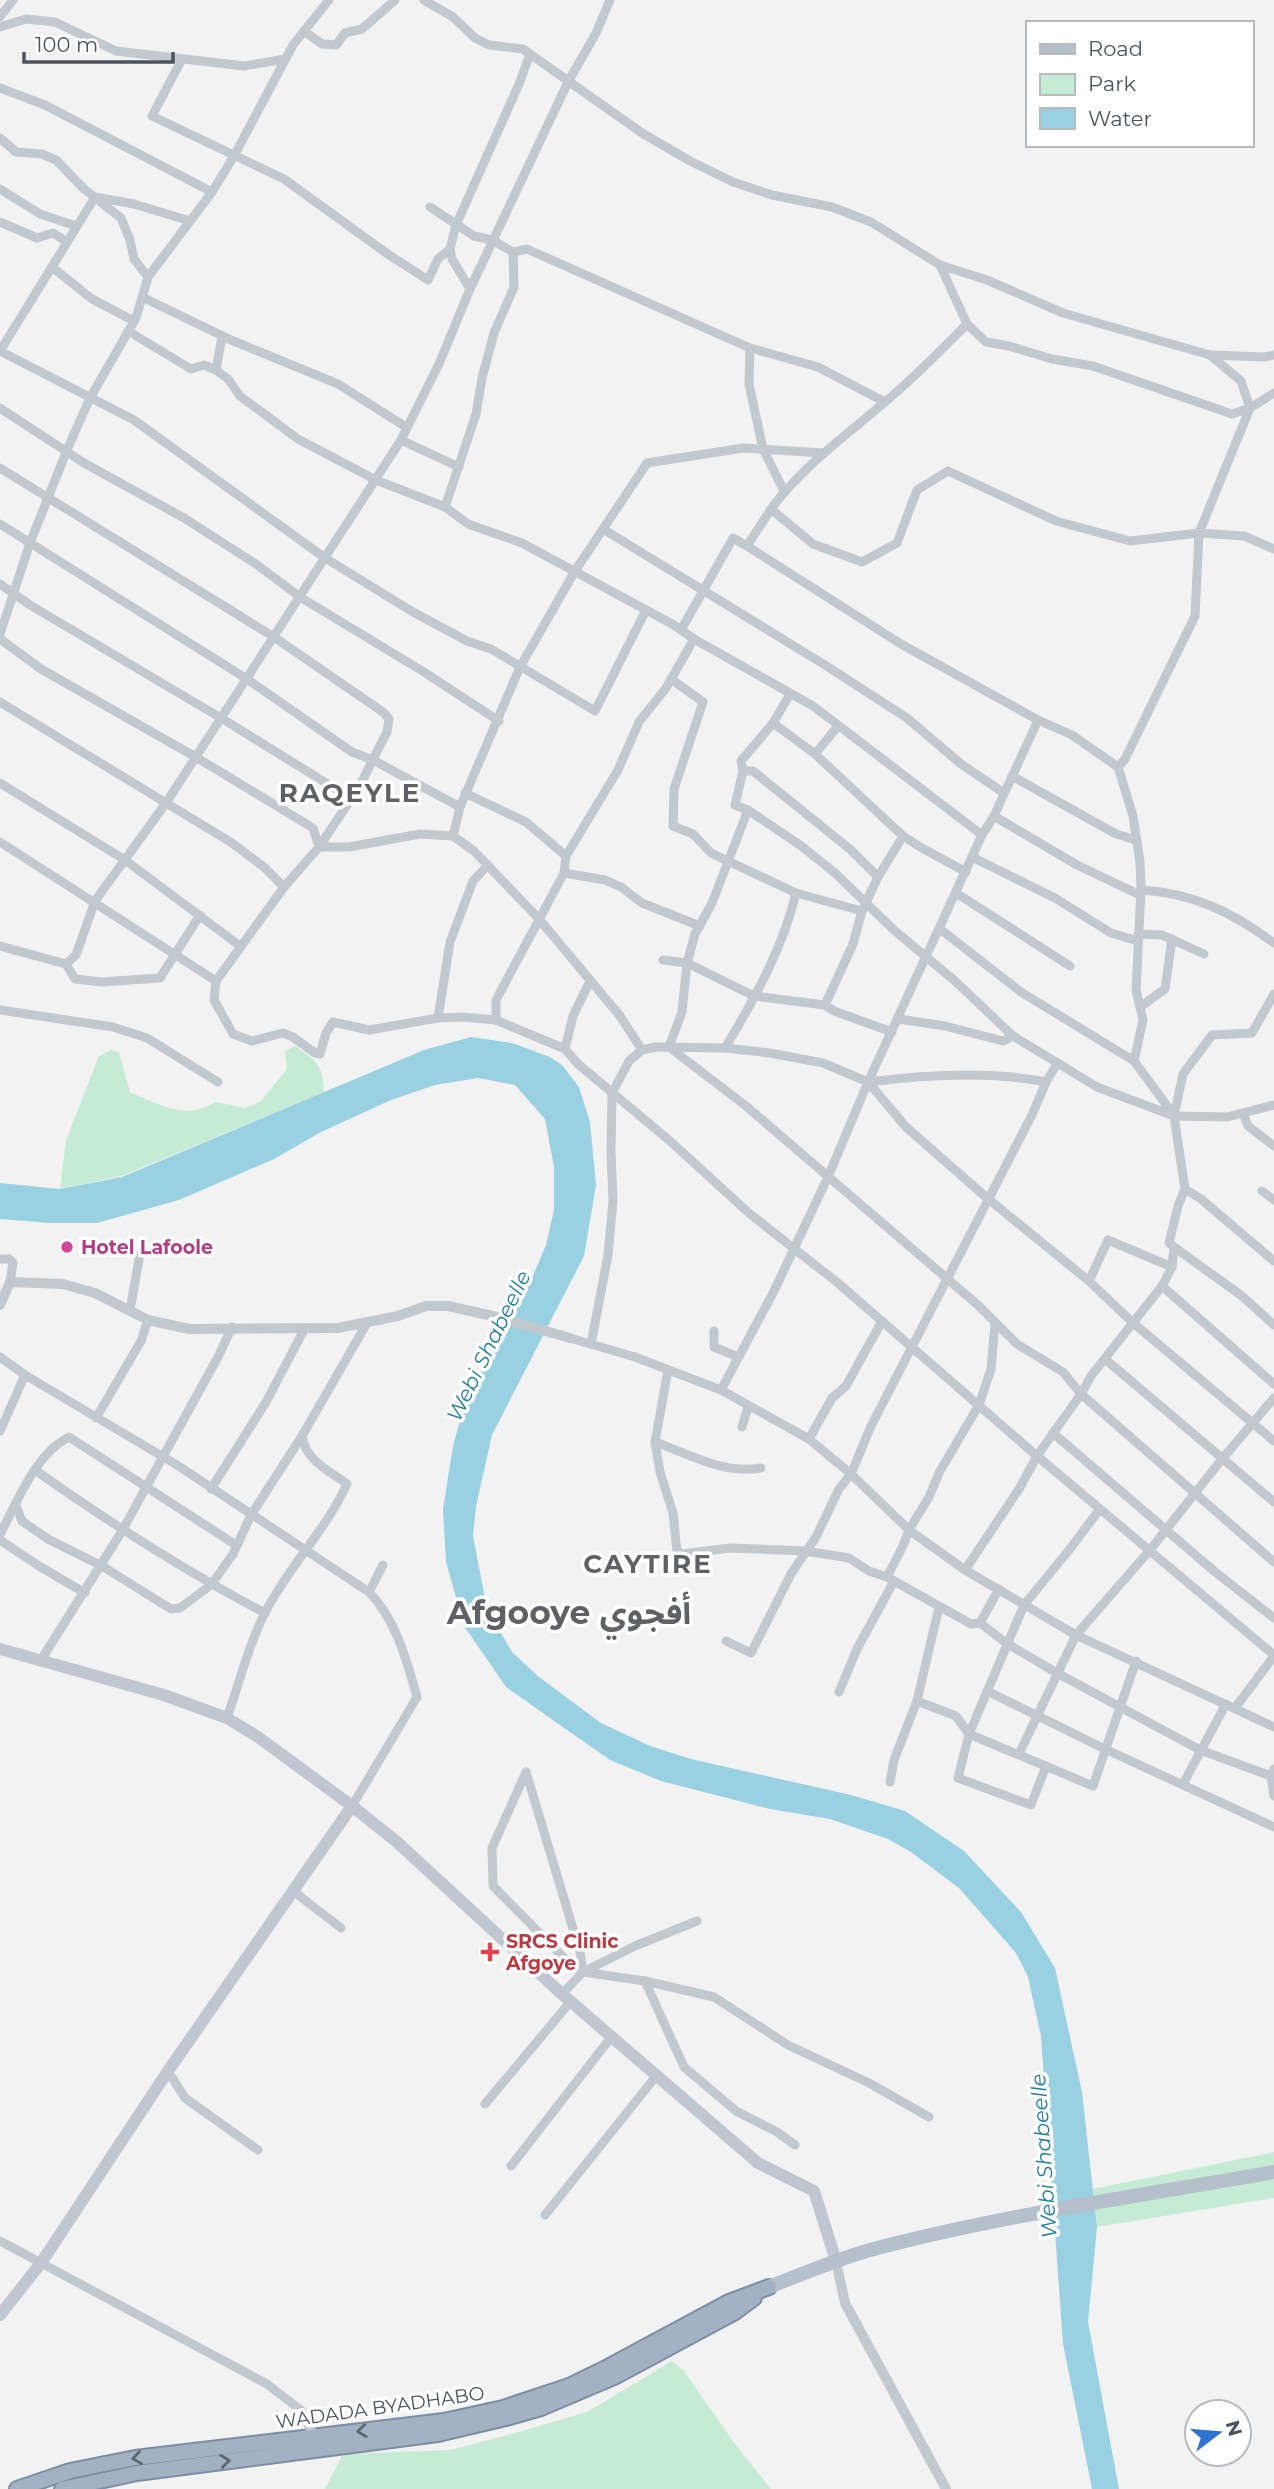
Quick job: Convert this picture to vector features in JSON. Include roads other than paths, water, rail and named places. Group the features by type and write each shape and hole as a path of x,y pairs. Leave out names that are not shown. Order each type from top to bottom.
{"highway":[{"name":"WADADA BYADHABO","path":"17,2489 60,2474 103,2464 444,2421 503,2408 538,2398 608,2367 729,2302 769,2287"},
{"name":"WADADA BYADHABO","path":"62,2489 137,2473 438,2434 541,2408 614,2377 735,2312 769,2287"}],"main road":[{"path":"0,1649 164,1695 227,1718 258,1737 397,1842 566,1998 758,2163 814,2191 836,2261"},
{"path":"0,2315 41,2263 168,2071 352,1806"},
{"name":"WADADA BYADHABO","path":"769,2287 836,2261 880,2248 1051,2211 1274,2172"}],"street":[{"path":"0,17 13,0"},
{"path":"319,847 313,828 194,755 41,668 0,637 30,543 67,450 90,398 134,321 148,277 212,192 285,59 329,0"},
{"path":"304,31 322,44 336,45 345,33 362,29 395,0"},
{"path":"424,0 453,17 475,37 489,45 523,49 642,133 722,177 772,195 832,207 858,217 905,242 940,265 987,280 1063,313 1210,355 1274,355"},
{"path":"66,964 76,955 95,901 166,803 194,755 247,679 401,440 439,364 492,240 610,0"},
{"path":"0,27 26,19 55,22 116,51 244,66 285,59"},
{"path":"470,289 452,259 450,249 456,225 530,54"},
{"path":"183,59 152,116 284,179 428,280 438,258 450,249"},
{"path":"0,88 45,105 212,192"},
{"path":"0,138 16,152 42,154 56,160 84,189 121,218 134,259 148,277"},
{"path":"0,189 40,214 76,226"},
{"path":"95,197 134,204 190,221"},
{"path":"95,197 0,351 134,420 326,558 413,612 467,641 491,649 595,711 646,610"},
{"path":"430,207 474,236 492,240 513,252 527,249 750,348 818,367 885,402"},
{"path":"0,222 37,238 53,233 67,242"},
{"path":"445,507 476,414 482,377 494,333 514,287 513,252"},
{"path":"940,265 967,324 986,342 1052,359 1093,366 1232,414 1250,408 1274,393"},
{"path":"52,267 92,299 134,321"},
{"path":"142,297 222,336 338,384 406,427"},
{"path":"747,546 784,491 823,453 919,372 967,324"},
{"path":"128,331 191,369 204,365 216,370 228,379 240,396 298,439 376,480 445,507 468,523 522,543 575,570 813,706 982,835"},
{"path":"216,370 222,336"},
{"path":"750,348 749,384 763,449 784,491"},
{"path":"1118,767 1125,759 1195,616 1199,533 1250,408 1241,381 1210,355"},
{"path":"0,408 84,463 184,518 256,564 300,597 499,721"},
{"path":"401,440 459,467"},
{"path":"453,836 460,807 520,667 575,570 647,463 743,448 823,453"},
{"path":"0,468 274,637 383,712 389,719 387,732 352,799 319,847 284,887 216,981 214,1000 233,1034 252,1041 284,1033 315,1054 320,1054 326,1033 333,1022 369,1030 438,1018 462,1017 496,1020 565,1049 578,1064 793,1250 838,1283 1274,1656 1231,1706 1200,1750 1183,1784"},
{"path":"771,509 813,544 862,562 897,543 917,490 948,471 1056,521 1130,541 1199,533 1244,536 1274,548"},
{"path":"0,524 247,679 352,752 373,760 460,807"},
{"path":"603,529 907,718 961,764 1004,793"},
{"path":"681,630 733,538 901,644 1038,720 1072,735 1118,767 1133,816 1140,893 1136,990 1143,1020 1134,1061"},
{"path":"0,584 30,605 352,799"},
{"path":"496,1020 496,1000 564,873 566,856 618,770 639,722 671,679 694,639"},
{"path":"671,679 703,702 674,789 673,826 693,834 711,853 796,893 864,907"},
{"path":"790,694 773,723 741,761 743,771 735,805 748,810 800,845 864,907 955,981 1013,1036 1097,1087 1174,1116 1227,1117 1274,1105"},
{"path":"0,702 232,844 265,868 284,887"},
{"path":"721,1390 828,1177 868,1082 1038,720"},
{"path":"773,723 815,754 903,836 966,872"},
{"path":"815,754 838,726"},
{"path":"743,771 753,771 850,850 878,877"},
{"path":"1012,776 1116,834 1136,840"},
{"path":"0,783 125,860 240,946"},
{"path":"466,793 526,822 566,856"},
{"path":"670,1047 682,1012 687,962 699,926 712,903 748,810"},
{"path":"994,816 1077,865 1140,893 1168,892 1203,902 1247,922 1274,943"},
{"path":"319,847 349,848 420,834 453,836 488,864 539,919 620,1016 642,1050"},
{"path":"825,1005 853,944 864,907 878,877 903,836"},
{"path":"0,842 216,981"},
{"path":"972,858 1055,898 1111,933 1138,937 1162,935 1204,954"},
{"path":"438,1018 450,942 473,881 488,864"},
{"path":"564,873 605,880 621,887 642,903 699,926"},
{"path":"725,1048 754,996 789,921 796,893"},
{"path":"956,893 1070,966"},
{"path":"0,946 66,964 75,979 102,982 160,978 200,915"},
{"path":"940,929 1021,992 1134,1061 1174,1116"},
{"path":"1140,1007 1165,989 1171,939"},
{"path":"663,960 687,962 754,996 825,1005 834,1011 892,1032"},
{"path":"565,1049 573,1016 590,981"},
{"path":"1274,993 1252,1033 1212,1035 1183,1074 1174,1116 1185,1189 1169,1243 1242,1296 1274,1325"},
{"path":"0,1010 113,1027 148,1038 218,1082"},
{"path":"899,1019 946,1026 1003,1041 1013,1036"},
{"path":"670,1047 746,1106 947,1278 1017,1344 1063,1372 1081,1394 1274,1562"},
{"path":"591,1344 600,1306 611,1228 612,1093 629,1061 642,1050 670,1047 725,1048 823,1063 868,1082 906,1127 1274,1441"},
{"path":"726,1641 751,1653 839,1489 851,1474 871,1426 1057,1064"},
{"path":"868,1082 899,1078 1014,1075 1046,1082"},
{"path":"1243,1113 1248,1126 1274,1146"},
{"path":"1185,1189 1201,1199 1274,1261"},
{"path":"1262,1191 1274,1200"},
{"path":"1088,1281 1108,1240 1172,1267"},
{"path":"965,1570 1091,1376 1162,1286 1172,1267 1174,1247"},
{"path":"130,1310 140,1254"},
{"path":"0,1259 9,1259 13,1263 10,1282 0,1305"},
{"path":"10,1282 63,1284 95,1293 148,1320 189,1329 338,1328 398,1316 426,1306 448,1306 493,1316 635,1357 721,1390 809,1438 909,1530 965,1570 1024,1605 1076,1635 1274,1727"},
{"path":"1162,1286 1274,1384"},
{"path":"96,1418 141,1341 148,1320"},
{"path":"809,1438 832,1398 846,1386 882,1321"},
{"path":"16,1506 22,1521 48,1539 102,1566 171,1609 180,1608 211,1585 233,1554 251,1515 302,1436 367,1323"},
{"path":"839,1692 909,1530 979,1405 991,1369 995,1323"},
{"path":"41,1660 102,1566 232,1327"},
{"path":"211,1489 266,1402 305,1328"},
{"path":"714,1331 714,1347 738,1357"},
{"path":"0,1357 25,1376 163,1457 369,1592 380,1603 391,1624 417,1697 352,1806"},
{"path":"1105,1359 1274,1502"},
{"path":"668,1370 655,1442 660,1472 673,1513 677,1551 682,1554 730,1548 805,1551 849,1558 971,1624 980,1623 1006,1643 1057,1673 1200,1750 1272,1773 1274,1796"},
{"path":"0,1431 25,1376"},
{"path":"1019,1754 1076,1635 1150,1550 1274,1398"},
{"path":"742,1427 748,1407"},
{"path":"1054,1433 1214,1571 1274,1618"},
{"path":"227,1718 265,1613 304,1549 335,1510 348,1484 313,1461 304,1449 302,1436"},
{"path":"0,1534 35,1470 57,1443 69,1437 236,1545"},
{"path":"655,1442 696,1456 718,1467 751,1470 761,1468"},
{"path":"35,1470 122,1531 211,1585 265,1613"},
{"path":"1045,1766 1031,1805 958,1777 969,1734 1024,1605 1100,1509"},
{"path":"0,1540 85,1593"},
{"path":"369,1592 383,1565"},
{"path":"980,1623 999,1590"},
{"path":"890,1782 894,1760 916,1702 939,1607"},
{"path":"916,1702 956,1716 969,1734 1093,1786 1136,1661"},
{"path":"987,1691 1274,1827"},
{"path":"583,1972 580,1951 526,1772 492,1848 492,1886 567,1961 583,1972 645,1981 714,1997 788,2045 869,2083 929,2117"},
{"path":"293,1891 341,1928"},
{"path":"485,2104 583,1972 635,1946 697,1921"},
{"path":"645,1981 684,2067 736,2111 777,2132 795,2145"},
{"path":"511,2166 611,2036"},
{"path":"168,2071 185,2098 258,2150"},
{"path":"545,2215 657,2076"},
{"path":"0,2241 267,2385 302,2411 314,2437"},
{"path":"836,2261 845,2303 946,2489"}],"water":[{"path":"471,1037 512,1043 550,1057 562,1065 579,1087 590,1122 596,1185 584,1256 492,1435 476,1506 473,1536 487,1609 512,1652 539,1677 601,1723 650,1746 691,1759 851,1795 905,1811 964,1851 1021,1912 1055,1968 1082,2092 1097,2227 1088,2322 1119,2489 1092,2489 1063,2344 1041,2036 1028,1977 1016,1953 959,1888 911,1852 888,1839 830,1819 770,1809 661,1781 610,1760 506,1687 464,1626 446,1562 443,1509 453,1446 462,1414 478,1377 525,1294 546,1245 554,1210 554,1167 545,1119 515,1085 478,1078 435,1085 391,1100 321,1132 274,1159 179,1200 97,1223 0,1219 0,1183 60,1189 122,1177 424,1050"}],"place":[{"name":"Hotel Lafoole","path":"67,1247"},
{"name":"SRCS Clinic Afgoye","path":"490,1952"}],"district":[{"name":"RAQEYLE","path":"350,793"},
{"name":"CAYTIRE","path":"648,1564"},
{"name":"Afgooye أفجوي","path":"569,1612"}],"water label":[{"name":"Webi Shabeelle","path":"489,1346"},
{"name":"Webi Shabeelle","path":"1044,2156"}]}
